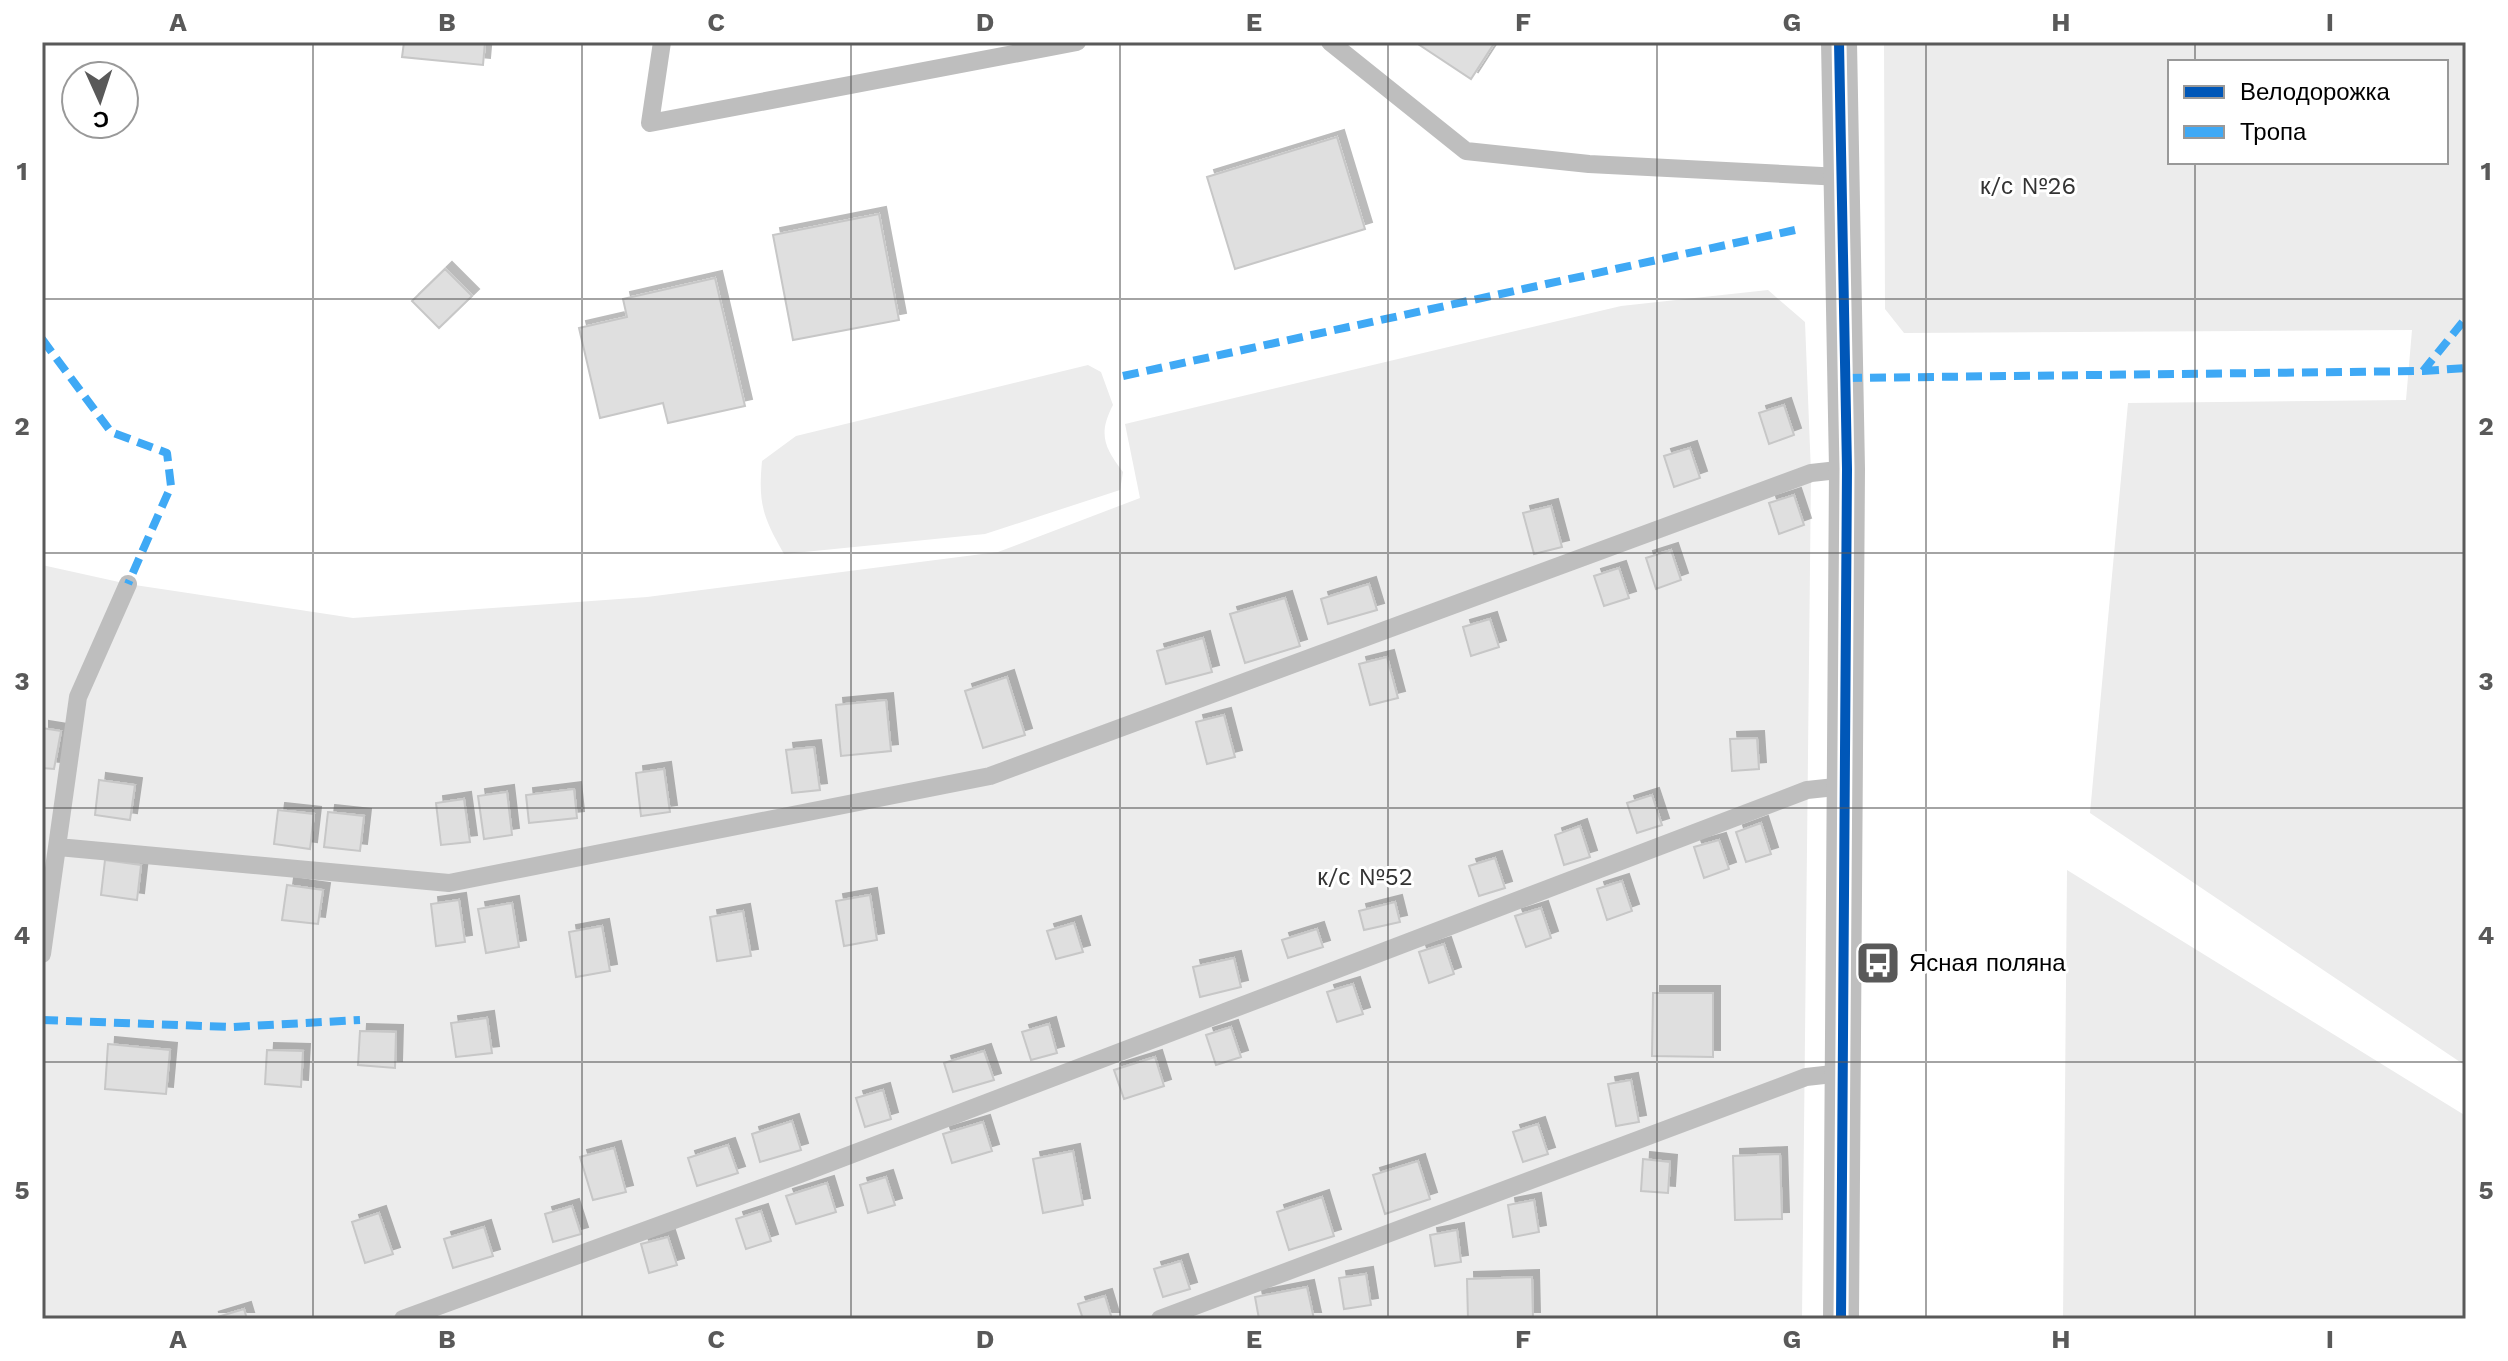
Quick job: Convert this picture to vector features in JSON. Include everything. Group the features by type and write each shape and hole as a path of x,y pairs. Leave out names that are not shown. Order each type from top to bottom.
{"street":[{"path":"1839,42 1847,469 1841,1319"}],"lane":[{"path":"662,42 650,123 1077,42"},
{"path":"1330,42 1466,151 1589,164 1841,177"},
{"path":"58,847 449,883 990,776 1811,473 1847,469"},
{"path":"42,954 78,697 128,584"},
{"path":"403,1319 800,1174 1807,790 1845,786"},
{"path":"1160,1319 1806,1077 1842,1073"}],"green space":[{"name":"к/с №26","path":"1884,42 2466,42 2466,1066 2090,813 2128,403 2406,400 2412,330 1904,333 1885,309"},
{"name":"к/с №52","path":"1768,290 1805,322 1811,473 1802,1319 42,1319 42,565 128,584 353,618 647,597 998,552 1140,498 1125,424 1621,306"},
{"path":"1088,365 1101,372 1113,405 1108,415 1105,440 1123,472 1120,490 985,534 784,554 764,510 762,461 796,436"},
{"path":"2067,870 2466,1116 2466,1319 2063,1319"}],"building":[{"path":"404,42 485,42 483,65 402,57"},
{"path":"1415,42 1495,42 1471,79"},
{"path":"1337,137 1365,229 1235,269 1207,177"},
{"path":"879,214 899,320 793,340 773,235"},
{"path":"445,269 472,296 439,328 412,301"},
{"path":"715,278 745,406 668,423 663,403 600,418 579,328 627,317 623,299"},
{"path":"1784,405 1794,435 1769,444 1759,413"},
{"path":"1690,448 1700,478 1674,487 1664,456"},
{"path":"1794,495 1804,525 1779,534 1769,503"},
{"path":"1551,506 1562,547 1534,554 1523,513"},
{"path":"1671,550 1681,580 1656,589 1646,558"},
{"path":"1619,568 1629,598 1604,606 1594,576"},
{"path":"1369,584 1377,610 1328,624 1321,599"},
{"path":"1285,598 1300,646 1245,663 1230,614"},
{"path":"1490,619 1499,647 1471,656 1463,627"},
{"path":"1203,638 1212,672 1166,684 1157,651"},
{"path":"1387,657 1398,698 1370,705 1359,664"},
{"path":"1007,677 1025,735 983,748 965,691"},
{"path":"886,700 891,751 841,756 836,705"},
{"path":"1224,715 1235,757 1207,764 1196,722"},
{"path":"42,728 61,731 54,769 42,768"},
{"path":"1757,738 1759,769 1732,771 1730,739"},
{"path":"814,747 820,790 792,793 786,750"},
{"path":"664,769 670,812 641,816 636,773"},
{"path":"99,780 135,785 130,820 95,815"},
{"path":"574,789 577,818 529,823 526,795"},
{"path":"507,792 512,835 484,839 478,796"},
{"path":"1652,795 1662,825 1637,833 1627,803"},
{"path":"464,799 470,842 441,845 436,803"},
{"path":"278,810 314,814 310,849 274,844"},
{"path":"328,812 364,816 360,851 324,847"},
{"path":"1761,823 1771,854 1746,862 1736,832"},
{"path":"1580,826 1590,857 1564,865 1555,835"},
{"path":"1719,840 1729,869 1704,878 1694,847"},
{"path":"1495,858 1505,888 1479,896 1469,866"},
{"path":"105,860 141,865 137,900 101,895"},
{"path":"1622,881 1632,911 1607,920 1597,889"},
{"path":"287,885 323,890 318,924 282,920"},
{"path":"870,895 877,940 844,946 836,901"},
{"path":"459,900 465,942 436,946 431,904"},
{"path":"1395,902 1400,922 1364,930 1359,911"},
{"path":"512,903 519,947 486,953 478,909"},
{"path":"1541,908 1551,938 1526,947 1515,916"},
{"path":"743,911 751,956 717,961 710,917"},
{"path":"1074,923 1083,952 1056,959 1047,931"},
{"path":"602,926 610,971 576,977 569,932"},
{"path":"1317,929 1323,947 1288,958 1282,940"},
{"path":"1444,944 1454,974 1429,983 1419,952"},
{"path":"1234,958 1241,987 1200,997 1193,967"},
{"path":"1353,984 1363,1014 1337,1022 1327,992"},
{"path":"1653,993 1713,993 1713,1057 1652,1056"},
{"path":"487,1018 492,1053 456,1057 451,1023"},
{"path":"1049,1024 1057,1053 1031,1060 1022,1032"},
{"path":"1231,1027 1241,1057 1216,1065 1206,1035"},
{"path":"360,1031 396,1032 395,1068 358,1065"},
{"path":"108,1044 170,1050 166,1094 105,1089"},
{"path":"267,1050 303,1051 301,1087 265,1084"},
{"path":"984,1051 994,1080 953,1092 944,1063"},
{"path":"1155,1057 1164,1086 1124,1099 1114,1070"},
{"path":"1631,1080 1639,1122 1616,1126 1608,1084"},
{"path":"883,1090 891,1119 865,1127 856,1098"},
{"path":"792,1121 801,1150 760,1162 752,1134"},
{"path":"983,1122 992,1151 952,1163 943,1134"},
{"path":"1538,1124 1548,1154 1523,1162 1513,1132"},
{"path":"728,1145 738,1173 697,1186 688,1158"},
{"path":"614,1148 626,1192 593,1200 580,1157"},
{"path":"1073,1151 1083,1205 1043,1213 1033,1159"},
{"path":"1780,1154 1782,1219 1735,1220 1733,1156"},
{"path":"1643,1159 1670,1162 1668,1193 1641,1191"},
{"path":"1418,1161 1430,1199 1385,1214 1373,1175"},
{"path":"886,1177 895,1205 868,1213 860,1185"},
{"path":"827,1183 836,1212 796,1224 786,1196"},
{"path":"1322,1197 1334,1236 1289,1250 1277,1212"},
{"path":"1534,1200 1539,1232 1513,1237 1508,1205"},
{"path":"572,1206 581,1234 553,1242 545,1214"},
{"path":"761,1211 771,1241 746,1249 736,1219"},
{"path":"379,1213 393,1254 365,1263 352,1222"},
{"path":"484,1227 493,1256 453,1268 444,1239"},
{"path":"1457,1230 1461,1262 1435,1266 1430,1235"},
{"path":"668,1237 677,1265 649,1273 641,1244"},
{"path":"1181,1261 1190,1289 1163,1297 1154,1269"},
{"path":"1366,1274 1371,1305 1344,1309 1339,1278"},
{"path":"1532,1277 1533,1319 1468,1319 1467,1279"},
{"path":"1307,1287 1314,1319 1259,1319 1255,1297"},
{"path":"1105,1296 1112,1319 1083,1319 1078,1304"},
{"path":"244,1309 247,1319 211,1319"}],"marked path":[{"path":"1123,376 1795,230"},
{"path":"1846,378 2423,371 2466,318"},
{"path":"42,339 111,432 167,453 171,486 128,584"},
{"path":"2423,371 2466,368"},
{"path":"42,1020 232,1027 360,1020"}],"cycle path":[{"path":"1839,42 1847,469 1841,1319"}],"place":[{"name":"Ясная поляна","path":"1878,963"}]}
